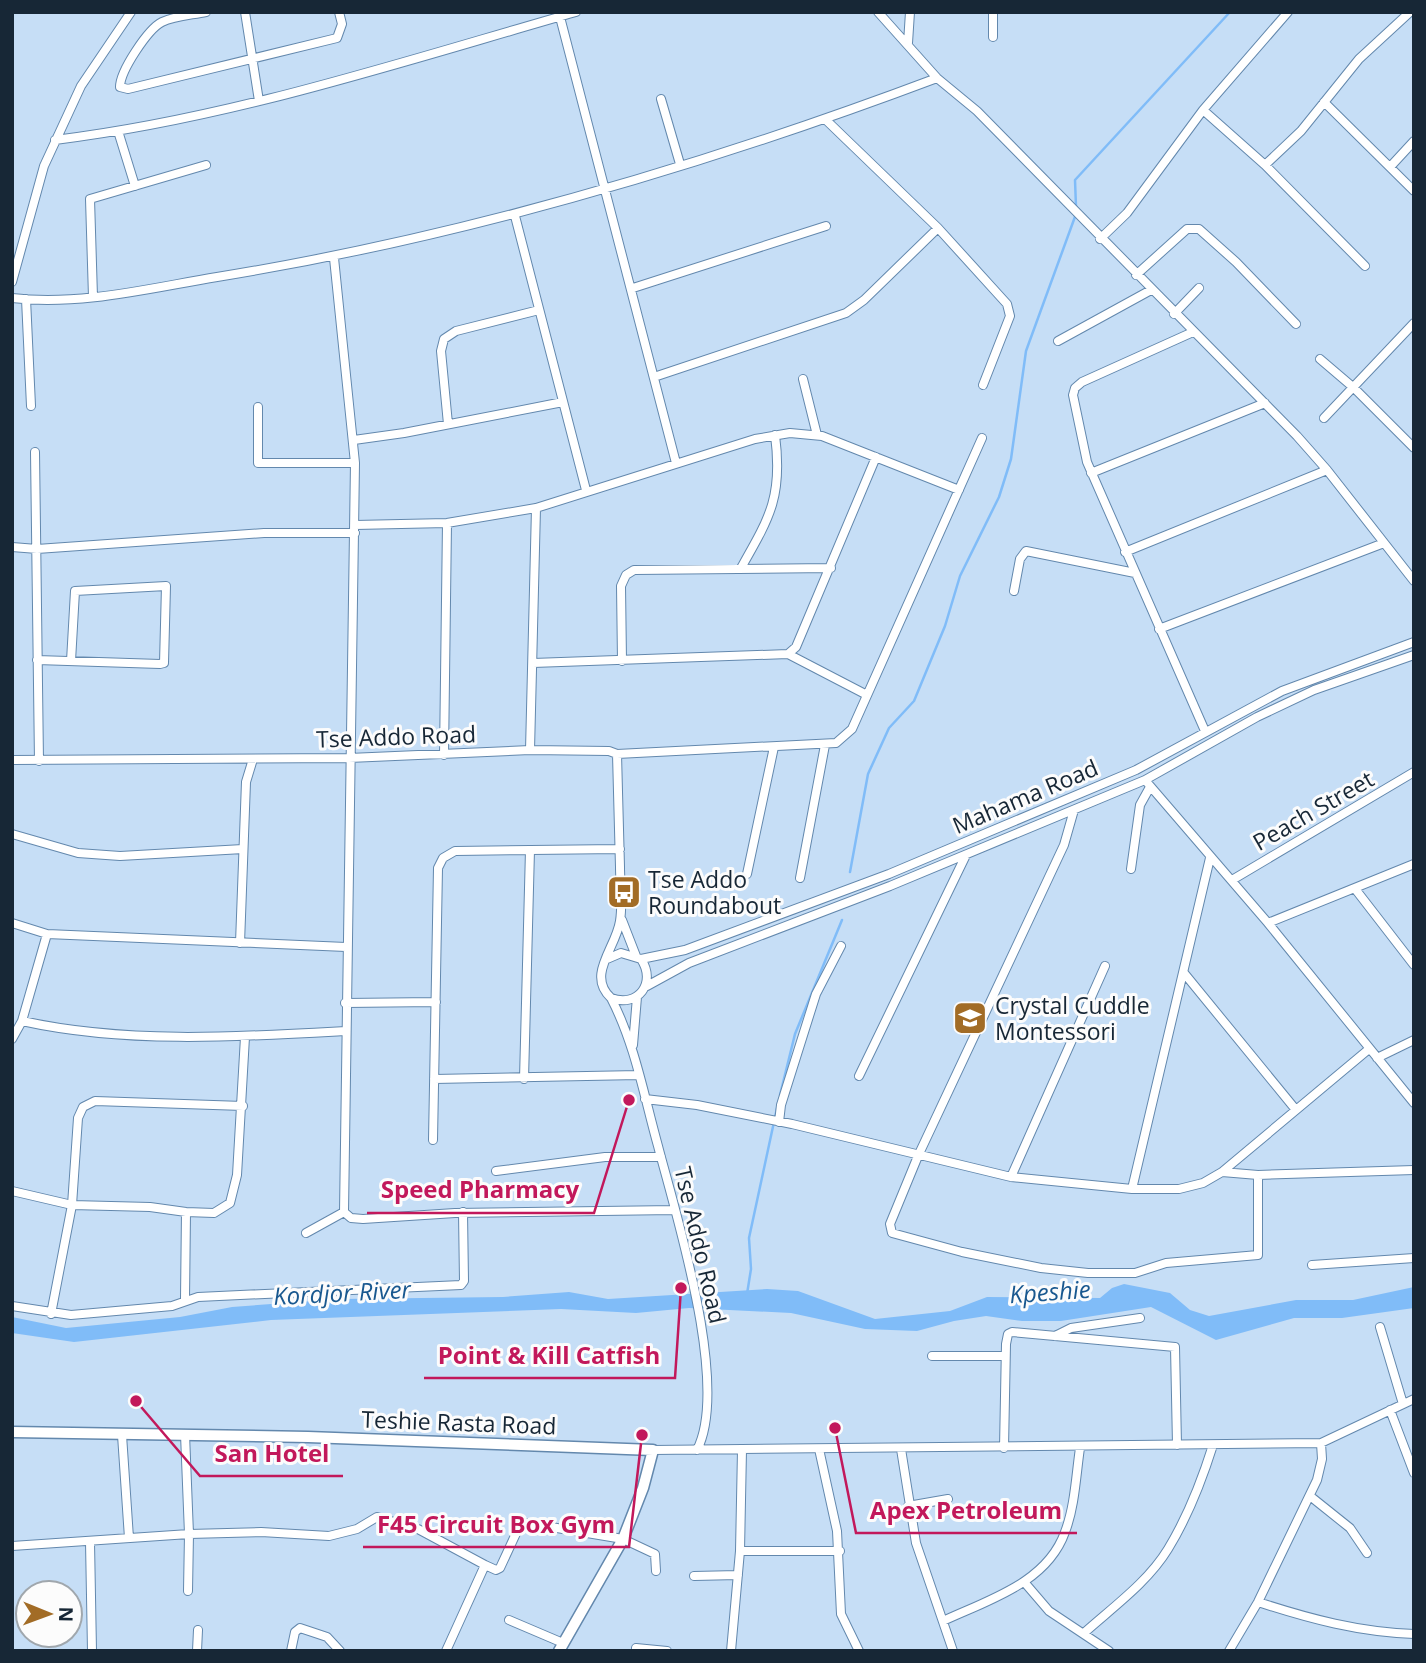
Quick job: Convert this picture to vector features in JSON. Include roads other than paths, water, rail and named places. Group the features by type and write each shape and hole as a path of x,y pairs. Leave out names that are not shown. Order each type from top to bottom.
{"main road":[{"name":"Teshie Rasta Road","path":"12,1433 185,1434 653,1450"},
{"path":"561,1647 623,1539 643,1488 653,1450"}],"street":[{"path":"12,282 44,166 55,140 81,86 131,12"},
{"path":"206,12 163,21 156,26 133,55 120,87 128,89 337,38 342,24 339,12"},
{"path":"245,12 259,101"},
{"path":"55,140 118,131 259,101 576,12"},
{"path":"878,12 937,78 977,111 1100,239 1265,403 1327,470 1414,581"},
{"path":"908,43 911,12"},
{"path":"993,12 993,37"},
{"path":"1100,239 1128,213 1203,110 1288,12"},
{"path":"1265,166 1301,131 1359,59 1409,13"},
{"path":"560,17 604,192 633,288 676,463"},
{"path":"12,298 93,297 334,258 515,216 604,192 680,164 825,119 937,78"},
{"path":"661,99 680,164"},
{"path":"1324,102 1414,191"},
{"path":"1203,110 1265,166 1365,266"},
{"path":"825,119 938,228 1010,310 983,385"},
{"path":"118,131 135,186"},
{"path":"1390,167 1414,141"},
{"path":"93,297 90,199 206,165"},
{"path":"515,216 586,490"},
{"path":"633,288 826,226"},
{"path":"654,377 846,313 864,300 938,228"},
{"path":"1136,275 1187,229 1199,229 1236,262 1296,324"},
{"path":"334,258 355,463 344,1031 344,1212 351,1218 363,1219 463,1212 675,1210"},
{"path":"1174,314 1199,288"},
{"path":"1058,341 1151,290"},
{"path":"26,299 31,406"},
{"path":"447,424 441,351 444,339 456,331 539,310"},
{"path":"1324,418 1412,327"},
{"path":"1194,332 1075,388 1076,409 1091,473 1205,732"},
{"path":"1320,359 1414,448"},
{"path":"803,379 817,435"},
{"path":"354,440 563,402"},
{"path":"1091,473 1265,403"},
{"path":"258,407 258,463 355,463"},
{"path":"741,568 768,520 776,496 778,461 775,435"},
{"path":"12,547 37,550 447,523 536,508 586,490 775,435 817,435 852,446 959,490"},
{"path":"800,878 825,745 844,739 867,695 982,438"},
{"path":"35,452 38,761"},
{"path":"788,654 796,647 876,457"},
{"path":"1125,552 1327,470"},
{"path":"530,750 536,508"},
{"path":"444,755 447,523"},
{"path":"1159,629 1384,543"},
{"path":"1014,592 1020,559 1026,551 1135,573"},
{"path":"622,661 621,586 626,575 634,570 831,568"},
{"path":"37,660 71,661 164,663 166,586 75,591 71,661"},
{"name":"Mahama Road","path":"639,958 685,950 889,874 1136,770 1311,678 1414,642"},
{"path":"533,663 788,654 867,695"},
{"name":"Mahama Road","path":"646,986 689,963 1074,810 1148,784 1257,717 1314,690 1414,655"},
{"name":"Tse Addo Road","path":"12,760 349,758 530,750 609,751 617,754 825,745"},
{"path":"747,874 774,747"},
{"path":"617,754 621,917 600,975 604,992 620,1001 638,997 646,986 648,977 621,917"},
{"path":"240,943 246,782 253,759"},
{"name":"Peach Street","path":"1232,880 1414,772"},
{"path":"1131,869 1140,805 1148,784 1268,923 1414,1103"},
{"path":"1074,810 1063,845 918,1156 890,1224 892,1233 962,1252 1041,1268 1088,1273 1135,1273 1166,1263 1258,1255 1258,1175"},
{"path":"12,834 78,853 120,856 243,849"},
{"path":"433,1140 438,868 443,858 455,851 620,849"},
{"path":"524,1079 530,850"},
{"path":"859,1076 965,855"},
{"path":"1132,1189 1210,858"},
{"path":"1268,923 1356,890 1414,864"},
{"path":"1356,890 1414,965"},
{"path":"12,922 47,934 346,947"},
{"path":"12,1039 22,1021 47,934"},
{"path":"778,1121 816,994 841,946"},
{"path":"607,959 621,953 639,958"},
{"path":"1011,1177 1105,966"},
{"path":"1184,973 1296,1110"},
{"name":"Tse Addo Road","path":"633,1051 638,997"},
{"name":"Tse Addo Road","path":"611,998 633,1051 694,1281 703,1342 706,1419 697,1450"},
{"path":"345,1003 436,1002"},
{"path":"22,1021 70,1031 245,1037 344,1031"},
{"path":"12,1191 72,1205 150,1207 186,1212 214,1213 230,1203 237,1175 245,1037"},
{"path":"1377,1058 1414,1040"},
{"path":"645,1099 778,1121 1011,1177 1132,1189 1179,1189 1203,1183 1222,1172 1369,1049"},
{"path":"434,1079 639,1076"},
{"path":"51,1314 72,1205 78,1118 83,1107 95,1101 243,1107"},
{"path":"496,1171 606,1157 661,1157"},
{"path":"1222,1172 1258,1175 1414,1170"},
{"path":"185,1300 186,1212"},
{"path":"306,1233 344,1212"},
{"path":"12,1306 51,1314 172,1306 185,1300 373,1287 461,1285 464,1280 463,1212"},
{"path":"1312,1265 1414,1258"},
{"path":"1055,1336 1071,1328 1140,1318"},
{"path":"1380,1327 1402,1404"},
{"path":"1004,1448 1005,1356 1008,1334 1012,1332 1175,1347 1177,1445"},
{"path":"932,1356 1005,1356"},
{"path":"653,1450 1080,1448 1321,1443 1414,1399"},
{"path":"1390,1410 1409,1448 1414,1473"},
{"path":"185,1434 188,1591"},
{"path":"122,1435 129,1538"},
{"path":"1230,1651 1258,1602 1310,1496 1321,1468 1321,1443"},
{"path":"1084,1633 1147,1576 1168,1549 1203,1475 1213,1445"},
{"path":"943,1621 1026,1583 1057,1549 1066,1531 1080,1448"},
{"path":"819,1449 839,1551 841,1614 859,1651"},
{"path":"901,1449 916,1543 953,1651"},
{"path":"731,1651 740,1551 742,1450"},
{"path":"1310,1496 1350,1528 1367,1553"},
{"path":"908,1506 948,1499"},
{"path":"12,1546 189,1534 261,1532 328,1536 357,1529 377,1517 418,1529 496,1570 500,1568 522,1524 623,1539 655,1554 656,1571"},
{"path":"90,1542 92,1651"},
{"path":"740,1551 839,1551"},
{"path":"446,1651 485,1565"},
{"path":"694,1576 738,1575"},
{"path":"1026,1583 1049,1611 1110,1651"},
{"path":"1258,1602 1318,1622 1382,1633 1414,1634"},
{"path":"509,1620 561,1647"},
{"path":"291,1651 295,1632 300,1628 327,1637 340,1651"},
{"path":"197,1651 198,1630"},
{"path":"636,1648 667,1651"}],"water":[{"path":"1124,1284 1170,1293 1190,1310 1209,1316 1296,1300 1353,1300 1414,1287 1414,1308 1342,1318 1294,1318 1216,1340 1151,1307 1061,1321 1022,1321 986,1316 917,1331 865,1329 791,1313 689,1308 636,1313 561,1309 271,1320 74,1342 12,1333 12,1317 66,1328 180,1317 232,1307 340,1299 503,1297 569,1292 608,1299 767,1289 798,1291 875,1319 950,1311 987,1297 1100,1298 1112,1288"}],"waterway":[{"path":"1076,207 1075,180 1230,12"},
{"path":"850,872 868,774 889,728 914,701 945,626 960,576 999,497 1011,459 1026,351 1076,214"},
{"path":"780,1095 795,1034 842,920"},
{"path":"747,1294 751,1269 749,1238 777,1108"}],"place":[{"name":"Tse Addo Roundabout","path":"624,892"},
{"name":"Crystal Cuddle Montessori","path":"970,1018"},
{"name":"Speed Pharmacy","path":"629,1100"},
{"name":"Point & Kill Catfish","path":"681,1288"},
{"name":"San Hotel","path":"136,1401"},
{"name":"Apex Petroleum","path":"835,1428"},
{"name":"F45 Circuit Box Gym","path":"642,1435"}],"water label":[{"name":"Kpeshie","path":"1050,1291"},
{"name":"Kordjor River","path":"342,1292"}]}
